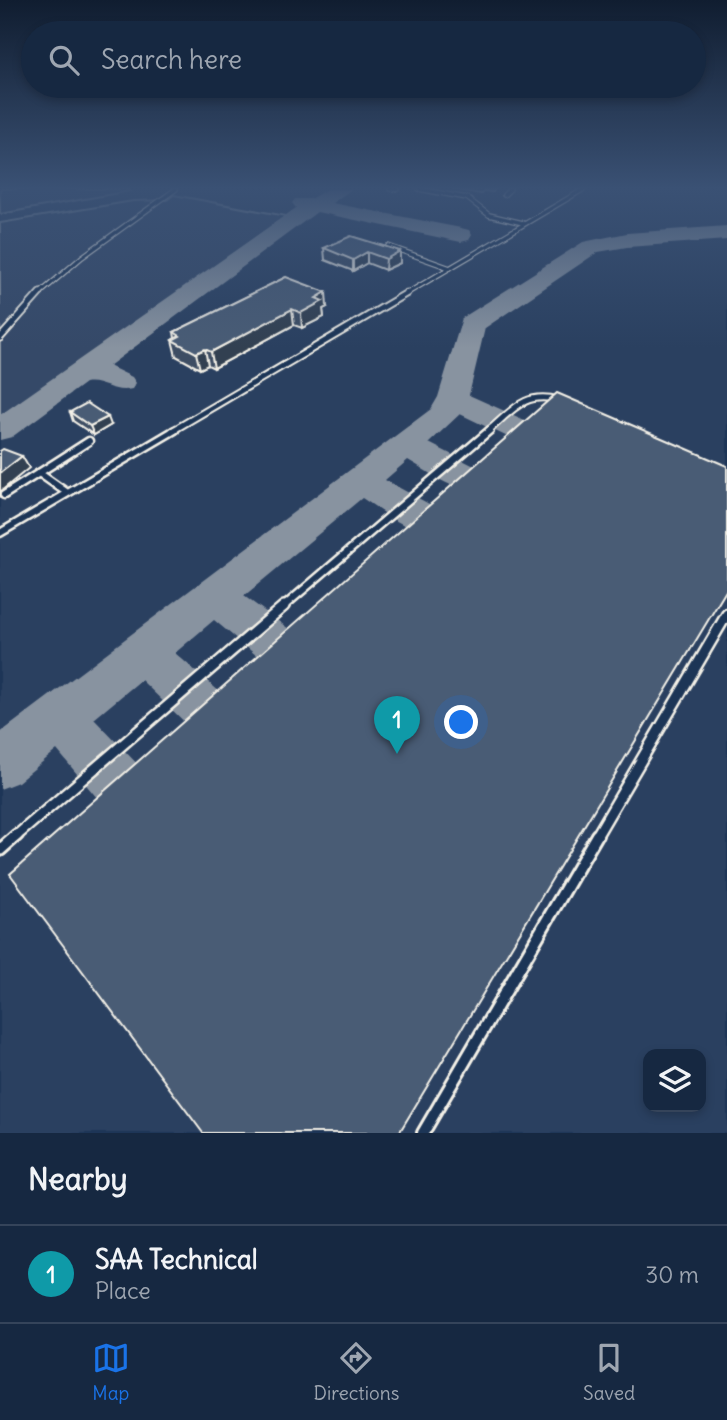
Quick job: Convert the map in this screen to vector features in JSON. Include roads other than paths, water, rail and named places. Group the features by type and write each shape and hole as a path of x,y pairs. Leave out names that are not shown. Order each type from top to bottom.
{"lane":[{"path":"0,338 27,305 66,268 102,242"},
{"path":"0,533 492,242"},
{"path":"388,246 450,268"},
{"path":"0,850 528,397 544,396 572,405"},
{"path":"4,495 89,441"},
{"path":"39,473 66,492"},
{"path":"423,1133 727,614"}],"place":[{"name":"SAA Technical","path":"397,754"}]}
